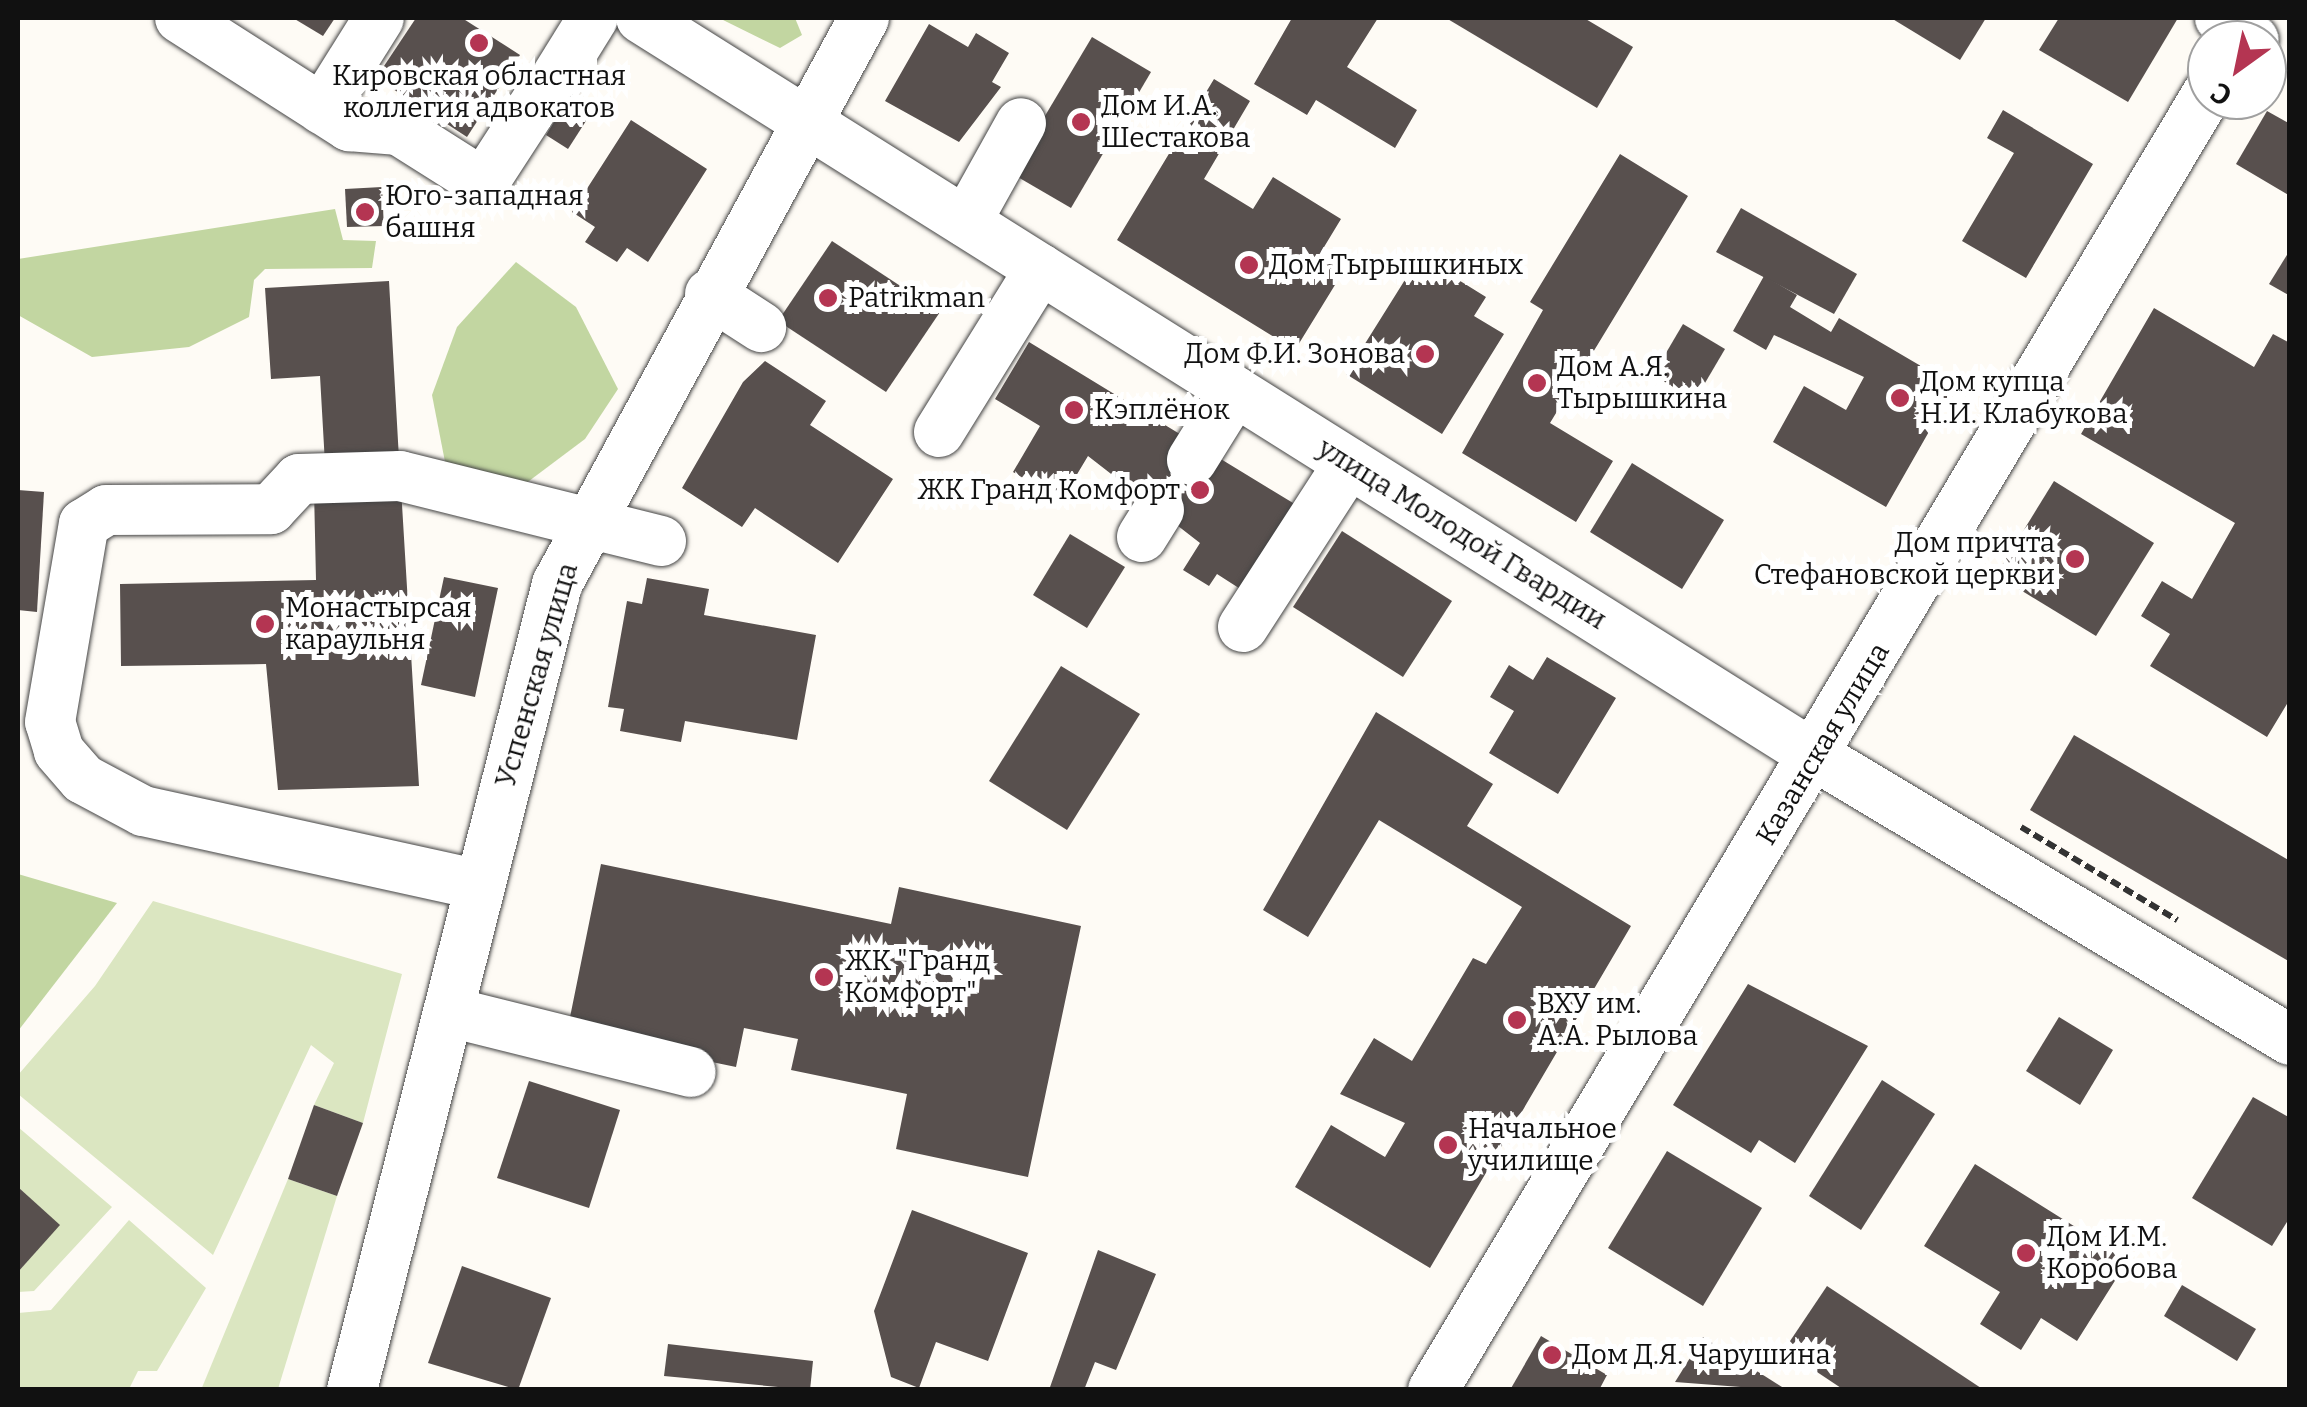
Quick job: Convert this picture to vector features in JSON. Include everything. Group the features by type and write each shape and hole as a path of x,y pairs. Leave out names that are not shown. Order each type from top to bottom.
{"street":[{"path":"180,18 349,126 399,130 475,178 488,176 593,18"},
{"path":"322,109 378,18"},
{"name":"улица Молодой Гвардии","path":"641,18 1816,757 2290,1040"},
{"name":"Успенская улица","path":"352,1390 556,584 586,520 802,119 864,18"},
{"name":"Казанская улица","path":"1432,1390 1816,757 2192,120"},
{"path":"966,222 1021,123"},
{"path":"939,432 1040,269"},
{"path":"710,294 761,328"},
{"path":"1192,460 1235,391"},
{"path":"1243,627 1349,462"},
{"path":"480,885 143,811 83,778 58,751 50,722 74,549 84,524 106,510 272,508 298,479 400,476 661,542"},
{"path":"450,1012 690,1072"}],"green space":[{"path":"719,18 795,18 802,35 780,48"},
{"path":"335,209 343,240 376,241 372,268 265,269 254,280 249,317 189,347 92,357 18,315 18,259"},
{"path":"516,262 576,307 618,389 585,439 525,484 446,467 432,395 457,327"},
{"path":"18,874 117,903 18,1031"},
{"path":"153,901 402,974 363,1123 314,1105 334,1063 311,1045 213,1255 18,1094 18,1075 95,986"},
{"path":"18,1127 112,1207 34,1291 18,1292 18,1272 59,1225 18,1187"},
{"path":"288,1179 337,1196 278,1389 201,1390"},
{"path":"129,1220 206,1288 157,1371 138,1371 129,1389 18,1389 18,1313 51,1310"}],"building":[{"path":"293,18 335,18 323,36"},
{"path":"416,18 462,18 520,55 467,137 376,78"},
{"path":"1292,18 1378,18 1347,67 1417,110 1395,148 1316,100 1307,115 1254,84"},
{"path":"1446,18 1584,18 1633,47 1597,108"},
{"path":"1891,18 1986,18 1960,60"},
{"path":"2059,18 2178,18 2128,102 2039,50"},
{"path":"929,24 968,47 976,33 1009,53 992,82 1001,87 959,142 885,101"},
{"name":"Дом И.А. Шестакова","path":"1092,37 1151,72 1071,208 1011,173"},
{"name":"Дом Тырышкиных","path":"1214,79 1250,101 1204,179 1253,209 1273,177 1341,219 1321,252 1346,267 1295,350 1117,240"},
{"path":"570,96 593,110 568,149 546,135"},
{"path":"2003,110 2093,164 2026,278 1962,241 2014,153 1987,138"},
{"path":"631,120 707,169 648,262 627,248 617,262 585,242 595,227 572,212"},
{"path":"2262,120 2290,124 2290,196 2236,164"},
{"path":"1620,154 1688,196 1550,423 1613,461 1576,522 1462,453 1543,310 1530,302"},
{"name":"Юго-западная башня","path":"382,187 384,226 347,227 345,189"},
{"path":"1741,208 1857,274 1834,314 1716,252"},
{"path":"832,241 940,312 886,392 778,321"},
{"path":"2290,250 2290,296 2269,284"},
{"name":"Дом Ф.И. Зонова","path":"1436,266 1486,297 1474,316 1504,334 1442,434 1346,374 1408,275 1424,285"},
{"name":"Дом купца Н.И. Клабукова","path":"1764,276 1797,295 1790,307 1831,332 1839,318 1955,386 1886,507 1773,442 1804,386 1846,410 1864,377 1774,335 1766,350 1733,331"},
{"path":"389,281 399,459 325,464 320,376 271,379 265,288"},
{"path":"2154,308 2254,367 2273,334 2290,343 2290,699 2267,737 2150,666 2170,634 2141,616 2162,581 2192,599 2235,523 2081,434"},
{"path":"1683,324 1725,349 1695,400 1653,375"},
{"path":"1029,342 1298,506 1245,592 1217,574 1209,586 1183,570 1200,543 1088,456 1061,501 1013,472 1040,426 995,399"},
{"path":"765,361 826,401 810,425 893,479 838,563 755,508 742,527 682,488 743,382"},
{"path":"1632,463 1724,520 1682,589 1590,532"},
{"name":"Дом причта Стефановской церкви","path":"2054,481 2154,543 2096,636 1996,575"},
{"name":"Монастырсая караульня","path":"401,488 419,786 278,790 266,664 121,666 120,584 316,580 314,490"},
{"path":"18,490 44,492 37,612 18,610"},
{"path":"1342,531 1452,601 1403,677 1293,607"},
{"path":"1070,534 1125,567 1087,628 1033,595"},
{"path":"444,577 498,588 475,697 421,685"},
{"path":"647,578 709,589 704,615 816,635 797,740 685,721 681,742 620,731 624,709 608,707 627,601 642,604"},
{"path":"1547,657 1616,698 1558,794 1489,753 1514,711 1490,697 1509,665 1533,680"},
{"path":"1061,666 1140,714 1067,830 989,781"},
{"path":"1376,712 1493,784 1467,826 1631,926 1430,1268 1295,1187 1331,1125 1385,1157 1405,1123 1340,1094 1374,1038 1412,1061 1473,958 1486,964 1522,907 1379,820 1308,937 1263,910"},
{"path":"2074,735 2290,861 2290,962 2030,810"},
{"name":"ЖК \"Гранд Комфорт\"","path":"601,864 891,924 899,887 1081,926 1028,1177 896,1149 907,1094 791,1070 798,1039 744,1028 736,1067 567,1032"},
{"path":"1748,984 1868,1046 1795,1163 1759,1140 1751,1153 1673,1105"},
{"path":"2059,1017 2113,1050 2080,1105 2026,1071"},
{"path":"1882,1080 1935,1114 1861,1230 1809,1196"},
{"path":"529,1081 620,1110 589,1208 497,1178"},
{"path":"2253,1097 2290,1118 2290,1217 2272,1246 2192,1198"},
{"path":"314,1105 363,1123 337,1196 288,1179"},
{"path":"1667,1151 1762,1208 1703,1306 1608,1248"},
{"name":"Дом И.М. Коробова","path":"1975,1164 2128,1260 2077,1341 2041,1318 2021,1350 1980,1324 2000,1292 1924,1246"},
{"path":"18,1187 60,1225 18,1272"},
{"path":"912,1210 1028,1253 988,1361 936,1342 919,1388 891,1377 874,1311"},
{"path":"1098,1250 1156,1274 1116,1370 1095,1362 1084,1390 1049,1390"},
{"path":"462,1266 551,1298 518,1390 428,1363"},
{"path":"2182,1285 2256,1329 2237,1361 2164,1316"},
{"path":"1827,1286 1984,1390 1844,1390 1784,1350"},
{"name":"Дом Д.Я. Чарушина","path":"1541,1336 1607,1375 1599,1390 1510,1390"},
{"path":"1703,1337 1782,1387 1780,1390 1675,1382"},
{"path":"668,1344 813,1361 810,1390 664,1376"}],"place":[{"name":"Кировская областная коллегия адвокатов","path":"479,43"},
{"name":"Дом И.А. Шестакова","path":"1081,122"},
{"name":"Юго-западная башня","path":"365,212"},
{"name":"Дом Тырышкиных","path":"1249,265"},
{"name":"Patrikman","path":"828,298"},
{"name":"Дом Ф.И. Зонова","path":"1425,354"},
{"name":"Дом А.Я. Тырышкина","path":"1537,383"},
{"name":"Дом купца Н.И. Клабукова","path":"1900,398"},
{"name":"Кэплёнок","path":"1074,410"},
{"name":"ЖК Гранд Комфорт","path":"1200,490"},
{"name":"Дом причта Стефановской церкви","path":"2075,559"},
{"name":"Монастырсая караульня","path":"265,624"},
{"name":"ЖК \"Гранд Комфорт\"","path":"824,977"},
{"name":"ВХУ им. А.А. Рылова","path":"1517,1020"},
{"name":"Начальное училище","path":"1448,1145"},
{"name":"Дом И.М. Коробова","path":"2026,1253"},
{"name":"Дом Д.Я. Чарушина","path":"1552,1355"}]}
